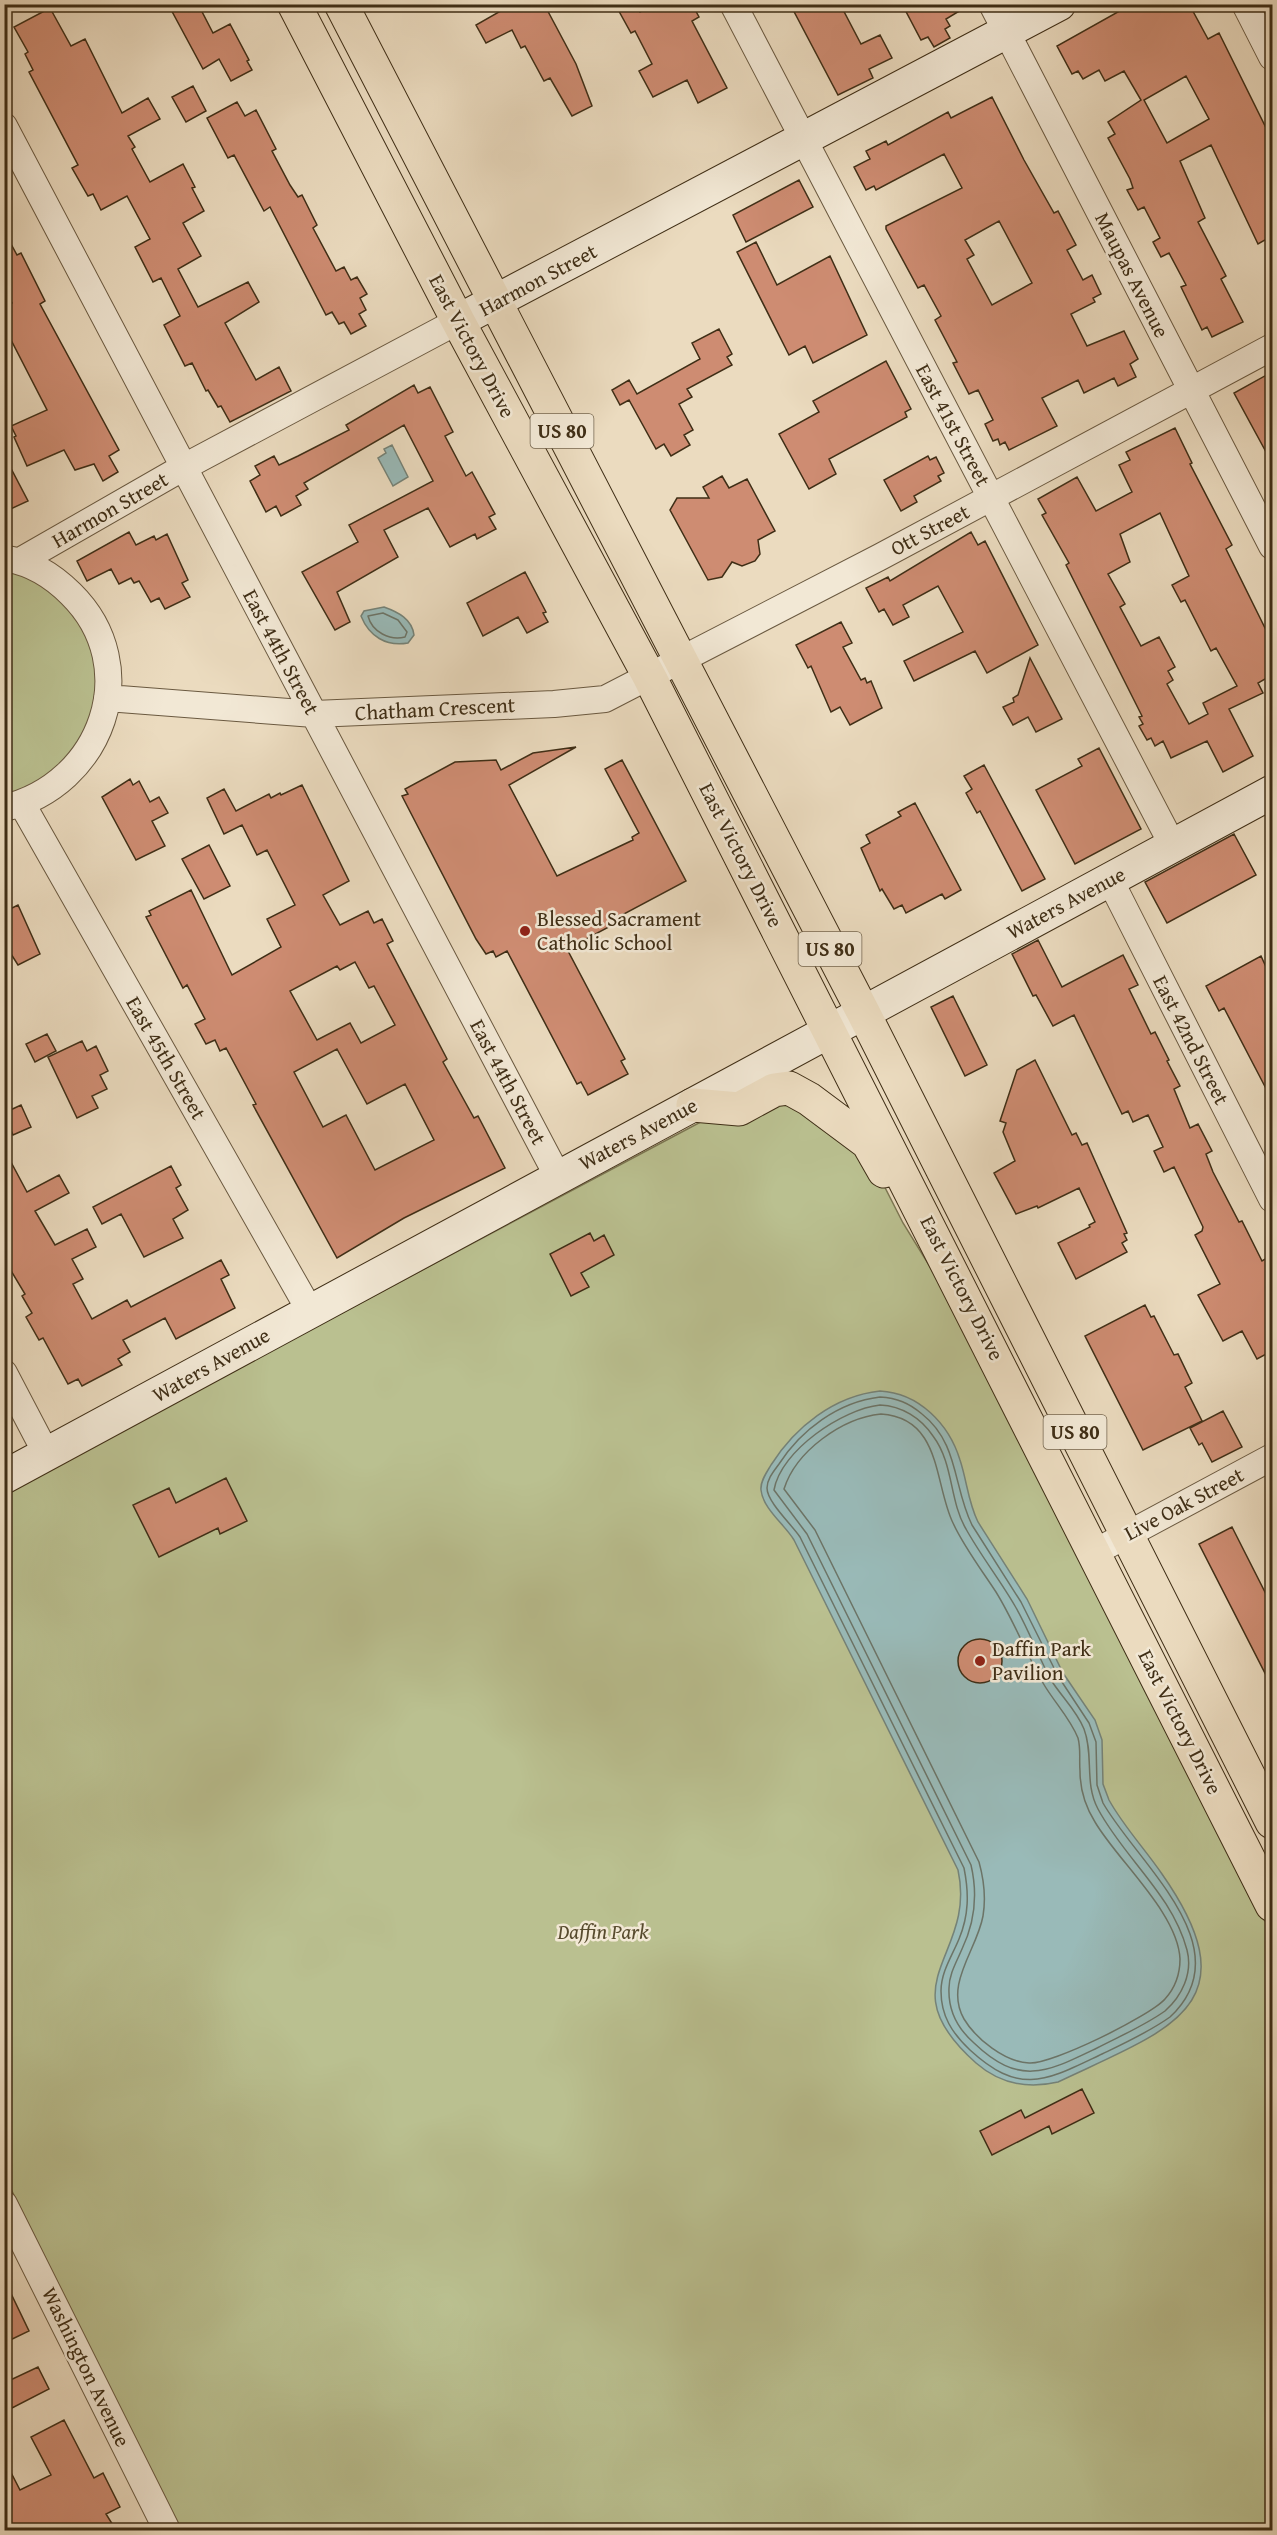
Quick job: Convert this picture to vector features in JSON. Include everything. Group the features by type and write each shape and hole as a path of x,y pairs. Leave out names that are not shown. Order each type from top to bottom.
{"main road":[{"name":"East Victory Drive","path":"294,4 458,321 649,676 831,1030 1272,1905"},
{"name":"East Victory Drive","path":"341,4 863,1012 1272,1822"},
{"name":"Harmon Street","path":"458,321 804,139 999,18 1059,4"},
{"name":"Waters Avenue","path":"4,1477 1272,792"},
{"path":"693,1105 739,1109 774,1090 789,1089 809,1099 868,1143 933,1257 965,1295"}],"street":[{"name":"East 41st Street","path":"733,4 1173,846"},
{"path":"1245,4 1272,57"},
{"name":"Maupas Avenue","path":"999,18 1272,546"},
{"name":"East 44th Street","path":"4,126 558,1177"},
{"name":"Harmon Street","path":"12,560 458,321"},
{"name":"Ott Street","path":"649,676 991,498 1272,347"},
{"name":"Harmon Street","path":"12,560 42,571 62,585 91,619 104,653 107,698 103,720 82,760 67,777 46,793 13,806"},
{"name":"Chatham Crescent","path":"107,698 314,714 554,704 605,699 649,676"},
{"name":"East 45th Street","path":"13,806 310,1311"},
{"name":"East 42nd Street","path":"1110,880 1272,1199"},
{"path":"4,1373 47,1455"},
{"name":"Live Oak Street","path":"1095,1552 1272,1457"},
{"name":"Washington Avenue","path":"4,2204 167,2530"}],"green space":[{"path":"4,558 42,571 104,653 94,741 4,808"},
{"name":"Daffin Park","path":"790,1097 874,1166 903,1223 972,1335 1272,1935 1272,2530 180,2530 5,2177 5,1492 710,1117"}],"water":[{"path":"392,445 408,477 393,486 378,458 386,453 384,449"},
{"path":"384,607 407,620 413,629 414,635 408,643 392,643 379,638 364,623 361,616 364,611"},
{"path":"880,1391 894,1393 920,1404 948,1434 960,1460 978,1522 1027,1599 1063,1673 1095,1720 1102,1740 1103,1784 1109,1800 1162,1874 1189,1919 1200,1955 1199,1985 1186,2008 1163,2028 1133,2046 1058,2082 1025,2085 995,2076 976,2063 950,2035 937,2011 935,1989 956,1925 960,1900 958,1870 794,1540 766,1504 761,1490 766,1474 781,1451 804,1426 847,1399"}],"building":[{"path":"168,4 198,4 213,33 230,24 252,70 231,81 219,59 203,69"},
{"path":"513,4 544,4 576,64 592,106 572,116 550,78 544,81 525,46 521,48 512,30 486,43 476,25"},
{"path":"615,4 636,4 640,12 654,4 692,4 699,17 692,21 727,88 698,103 687,80 653,97 639,71 652,64 635,31 631,33"},
{"path":"790,4 840,4 861,44 880,35 892,58 869,69 873,78 838,95"},
{"path":"902,4 971,4 946,19 950,26 945,29 950,38 934,47 928,37 921,40"},
{"path":"1132,4 1189,4 1208,39 1219,33 1272,140 1272,236 1258,244 1211,145 1180,161 1205,218 1198,222 1226,276 1221,279 1243,322 1212,337 1207,327 1202,330 1181,287 1186,285 1169,253 1161,257 1153,242 1160,238 1144,207 1138,210 1127,190 1133,188 1130,179 1108,138 1115,134 1108,122 1141,100 1124,71 1105,81 1099,70 1083,79 1078,71 1072,74 1057,46","holes":["1186,76 1209,119 1167,143 1144,100"]},
{"path":"50,8 71,46 85,39 122,113 148,98 160,119 128,136 135,147 132,149 150,182 183,164 204,211 183,223 201,256 178,269 198,307 248,282 259,302 225,323 256,380 279,367 291,391 230,422 221,406 218,407 208,390 206,391 192,363 185,366 164,325 180,316 161,278 153,282 135,247 150,239 127,196 101,210 93,194 88,196 72,168 78,165 29,72 33,70 25,54 28,52 14,27"},
{"path":"193,86 206,111 186,122 172,97"},
{"path":"992,97 1054,213 1058,211 1076,245 1067,250 1083,280 1092,275 1101,294 1093,298 1095,302 1071,314 1087,346 1124,331 1138,359 1130,364 1136,377 1118,386 1114,378 1084,393 1078,380 1042,398 1057,426 1009,450 1005,442 1000,445 998,439 993,441 985,424 993,420 978,390 969,394 953,363 957,362 935,320 941,316 924,285 918,288 886,229 886,226 962,188 944,154 876,190 874,186 866,190 854,167 870,159 866,151 886,141 888,145 948,112 951,118","holes":["999,221 1032,283 992,305 967,259 974,255 965,240"]},
{"path":"237,102 245,116 256,110 276,149 272,151 298,197 302,195 317,225 313,228 336,271 344,267 351,280 357,277 367,294 360,298 366,310 359,314 366,326 351,334 344,322 339,324 332,312 326,315 270,207 264,211 234,155 228,158 207,118"},
{"path":"799,180 813,207 746,242 733,215"},
{"path":"4,231 17,255 21,253 45,301 40,304 119,450 109,456 118,472 103,481 94,464 75,470 64,450 27,466 14,437 16,436 11,426 47,410 10,338 4,341 4,307 12,303 4,288"},
{"path":"756,242 777,285 830,256 867,335 813,363 805,346 789,355 737,252"},
{"path":"719,329 732,354 727,357 732,365 687,389 692,397 679,404 693,430 684,435 690,445 671,456 664,444 656,449 629,400 620,405 612,390 629,380 637,394 700,359 692,343"},
{"path":"886,361 911,409 905,412 907,417 829,459 836,474 809,489 779,434 819,412 813,401"},
{"path":"1272,372 1272,463 1234,393"},
{"path":"414,385 418,393 430,387 453,432 445,436 466,476 472,472 495,514 489,517 496,529 477,539 475,534 450,547 428,508 384,530 398,557 337,592 350,622 335,630 302,572 358,542 349,525 433,481 404,425 304,483 308,489 296,496 301,505 281,516 276,506 266,512 250,481 260,475 255,466 274,456 279,465 298,456 349,430 346,425"},
{"path":"1175,428 1192,463 1190,464 1232,545 1226,549 1266,630 1272,627 1272,675 1258,683 1263,693 1229,709 1253,756 1223,772 1207,741 1171,758 1163,741 1155,746 1151,738 1147,740 1139,726 1143,724 1139,717 1142,716 1066,565 1069,563 1042,515 1046,513 1038,499 1077,477 1096,511 1132,492 1119,465 1130,460 1126,452","holes":["1160,513 1189,576 1172,585 1181,602 1185,600 1211,651 1216,648 1237,686 1203,703 1208,714 1189,724 1167,684 1173,680 1168,671 1175,667 1159,637 1141,646 1120,607 1125,604 1108,574 1130,562 1120,534"]},
{"path":"4,455 28,501 4,512"},
{"path":"928,456 930,460 936,457 944,473 938,476 941,481 914,496 917,502 901,511 884,480"},
{"path":"722,476 729,488 747,479 775,531 758,540 760,554 755,561 742,566 732,562 722,577 708,580 670,510 677,498 709,498 703,487"},
{"path":"129,532 136,545 154,536 156,540 167,534 188,580 182,583 190,597 165,609 159,598 151,602 139,581 134,583 131,578 119,584 111,569 87,581 77,561"},
{"path":"971,532 978,545 985,541 1038,645 987,673 975,651 914,681 904,661 963,632 938,586 903,605 909,617 893,625 884,609 879,612 866,588 888,577 890,581"},
{"path":"525,572 546,612 543,613 548,622 527,633 518,617 483,636 467,603"},
{"path":"841,622 852,643 843,647 861,680 865,678 867,683 871,681 882,708 850,725 840,707 831,712 811,666 808,668 796,645"},
{"path":"1030,658 1062,719 1036,732 1028,717 1013,725 1003,707 1014,702 1013,698 1018,695"},
{"path":"576,747 509,785 557,876 633,840 632,837 639,833 605,769 622,760 686,881 620,916 622,920 567,949 625,1059 621,1061 628,1074 588,1095 581,1082 577,1084 507,951 496,957 493,951 486,954 476,939 402,796 408,794 405,789 455,762 496,760 501,770 533,753"},
{"path":"1099,748 1141,829 1075,864 1036,790 1082,766 1078,759"},
{"path":"984,765 1045,879 1022,891 980,811 977,813 966,793 972,789 964,776"},
{"path":"130,779 133,785 139,781 150,802 159,797 168,813 152,821 165,846 136,860 102,797"},
{"path":"302,785 349,881 323,895 340,925 368,911 374,923 382,919 393,941 387,944 447,1059 443,1062 474,1118 478,1116 505,1168 404,1218 337,1258 253,1105 256,1104 226,1048 220,1051 215,1040 206,1044 195,1024 205,1019 187,985 183,988 146,917 151,915 149,911 191,890 232,975 281,947 267,919 295,905 267,850 257,855 242,825 224,834 207,798 224,789 236,811 269,794 271,798 280,793 281,795","holes":["355,962 369,988 374,986 395,1025 361,1043 350,1023 317,1040 290,991 337,966 340,970","337,1049 367,1104 405,1084 434,1140 375,1170 346,1115 323,1127 294,1072"]},
{"path":"915,803 961,890 945,899 942,894 906,913 902,905 894,909 882,889 880,891 861,848 870,843 866,835 901,816 898,812"},
{"path":"1234,834 1256,875 1167,923 1145,882"},
{"path":"209,845 230,886 204,899 182,859"},
{"path":"18,905 40,954 18,965 4,943 4,912"},
{"path":"1038,940 1062,987 1123,955 1138,985 1129,989 1151,1034 1155,1032 1169,1060 1167,1061 1180,1086 1174,1089 1190,1128 1198,1124 1212,1151 1206,1154 1213,1172 1262,1261 1272,1255 1272,1351 1257,1359 1242,1331 1223,1341 1198,1295 1220,1284 1195,1235 1202,1231 1203,1227 1174,1167 1164,1172 1154,1151 1163,1147 1148,1115 1133,1122 1128,1111 1122,1114 1074,1015 1053,1026 1036,995 1033,996 1012,954"},
{"path":"1261,956 1272,980 1272,1100 1224,1008 1219,1011 1206,986"},
{"path":"953,996 987,1065 965,1076 931,1007"},
{"path":"47,1034 56,1051 35,1062 26,1044"},
{"path":"82,1041 87,1051 96,1046 108,1071 100,1075 107,1089 92,1096 98,1108 77,1118 48,1057"},
{"path":"1035,1060 1072,1135 1076,1133 1082,1145 1087,1143 1127,1233 1124,1234 1127,1240 1122,1243 1127,1252 1076,1279 1058,1243 1090,1227 1089,1225 1095,1222 1079,1188 1038,1208 1037,1206 1016,1214 994,1173 1015,1161 1003,1132 1006,1123 1000,1121 1017,1070"},
{"path":"21,1105 31,1127 13,1135 4,1113"},
{"path":"4,1149 27,1192 59,1175 69,1193 35,1211 55,1245 87,1229 96,1247 72,1259 83,1279 73,1284 92,1319 127,1300 131,1307 221,1260 229,1275 221,1279 235,1308 176,1339 165,1318 123,1340 130,1352 118,1359 122,1365 82,1386 78,1379 68,1384 43,1338 39,1340 26,1317 32,1313 22,1296 25,1294 4,1259"},
{"path":"171,1166 181,1185 176,1188 188,1210 173,1219 183,1238 144,1257 121,1214 102,1224 93,1207"},
{"path":"590,1233 594,1241 604,1235 614,1255 581,1273 589,1287 571,1296 550,1254"},
{"path":"1145,1305 1151,1317 1154,1316 1174,1355 1178,1354 1192,1383 1185,1387 1202,1421 1143,1450 1085,1336"},
{"path":"1223,1411 1242,1447 1212,1462 1202,1443 1199,1445 1190,1428"},
{"path":"226,1478 247,1521 220,1534 218,1528 159,1557 133,1505 169,1488 176,1503"},
{"path":"1232,1527 1272,1606 1272,1687 1199,1544"},
{"name":"Daffin Park Pavilion","path":"980,1639 995,1646 1002,1661 995,1676 980,1683 965,1676 958,1661 965,1646"},
{"path":"1082,2089 1094,2113 1052,2134 1049,2126 992,2155 980,2131 1021,2110 1025,2118"},
{"path":"4,2279 29,2331 4,2343"},
{"path":"38,2367 49,2389 12,2408 4,2394 4,2383"},
{"path":"64,2420 94,2478 103,2473 120,2507 106,2514 116,2530 4,2530 4,2459 20,2490 51,2475 31,2437"}],"place":[{"name":"Blessed Sacrament Catholic School","path":"525,931"},
{"name":"Daffin Park Pavilion","path":"980,1661"}]}
